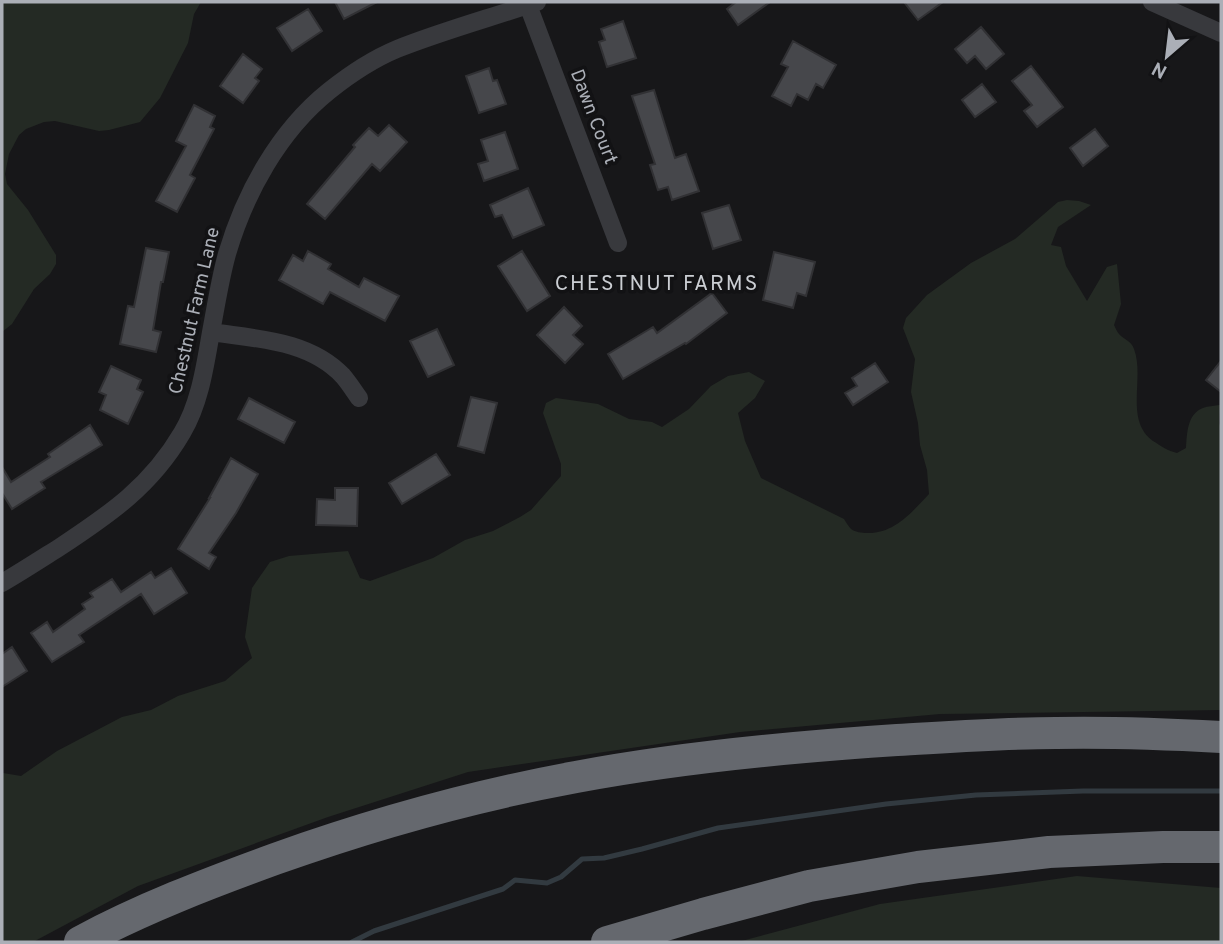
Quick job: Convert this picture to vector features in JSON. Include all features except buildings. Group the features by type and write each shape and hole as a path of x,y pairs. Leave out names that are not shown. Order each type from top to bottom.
{"highway":[{"path":"80,942 170,900 332,839 414,814 576,777 798,746 1056,733 1221,737"},
{"path":"607,942 809,886 918,867 1049,852 1221,847"}],"street":[{"path":"1152,2 1221,33"},
{"name":"Dawn Court","path":"532,3 618,243"},
{"name":"Chestnut Farm Lane","path":"2,583 106,517 132,496 183,432 203,377 226,256 239,218 254,185 297,122 328,92 361,68 394,50 532,3"},
{"path":"211,332 279,342 303,349 322,359 342,376 359,398"}],"shaded area":[{"path":"2,2 201,2 194,14 188,43 160,98 140,122 99,131 55,121 44,122 19,135 9,154 5,174 7,184 28,210 56,255 56,264 50,274 34,289 12,324 2,332"},
{"path":"1067,200 1091,205 1058,227 1051,245 1061,247 1066,266 1087,301 1107,267 1117,264 1121,304 1114,325 1134,349 1138,373 1137,410 1144,432 1153,441 1177,453 1186,448 1189,425 1194,415 1203,408 1220,405 1221,710 940,714 740,732 468,772 328,817 138,886 33,942 2,942 2,769 3,773 21,776 57,751 122,717 151,710 178,696 225,681 252,658 245,637 252,588 270,562 289,556 348,551 360,578 370,581 433,558 465,540 493,531 531,510 561,476 561,464 543,413 546,403 556,398 598,404 629,419 652,422 662,427 689,409 711,386 728,376 749,372 765,381 755,398 738,413 745,441 761,478 844,519 851,529 857,532 886,530 902,521 929,494 927,470 911,392 915,359 903,328 906,318 927,295 971,263 1015,239 1058,202"},
{"path":"1077,876 1221,888 1221,942 738,942 880,904"}],"waterway":[{"path":"352,942 374,931 503,889 515,880 547,883 561,877 582,859 604,858 718,828 886,804 976,795 1083,791 1221,791"}],"district":[{"name":"CHESTNUT FARMS","path":"657,284"}]}
